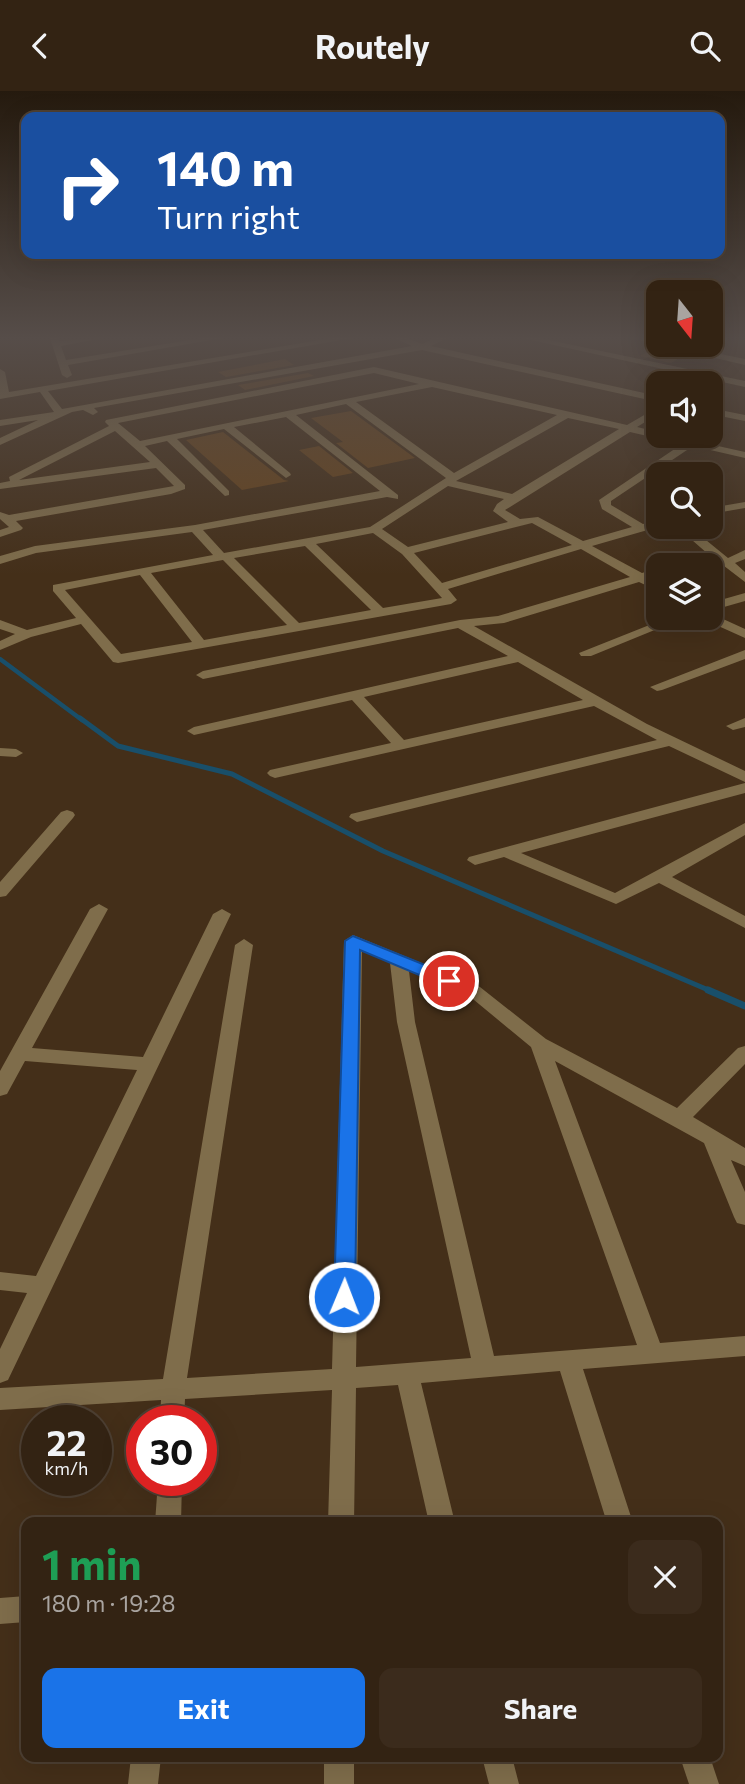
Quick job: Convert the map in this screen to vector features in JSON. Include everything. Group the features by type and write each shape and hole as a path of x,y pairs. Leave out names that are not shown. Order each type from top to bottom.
{"street":[{"path":"0,423 40,417"},
{"path":"0,442 54,417"},
{"path":"3,516 171,491 181,487 138,445 101,417"},
{"path":"0,486 113,425 149,417"},
{"path":"138,445 273,417"},
{"path":"291,417 408,507"},
{"path":"368,417 450,480 514,498"},
{"path":"374,529 406,551 451,600 118,659 57,588 374,529 450,480 561,417"},
{"path":"575,417 646,433"},
{"path":"518,523 498,509 646,418"},
{"path":"228,427 286,475"},
{"path":"170,438 225,492"},
{"path":"642,527 607,507 605,500 683,448"},
{"path":"714,448 745,455"},
{"path":"0,486 158,464"},
{"path":"0,560 35,550 195,528 388,493"},
{"path":"723,509 745,505"},
{"path":"3,516 17,528 6,533"},
{"path":"406,551 534,519 646,580"},
{"path":"441,587 646,526"},
{"path":"195,528 296,627"},
{"path":"6,533 35,550"},
{"path":"698,539 715,553"},
{"path":"309,543 380,612"},
{"path":"723,559 745,554"},
{"path":"723,560 745,578"},
{"path":"143,571 200,643"},
{"path":"203,675 460,624 499,620 646,575"},
{"path":"723,603 745,597"},
{"path":"0,646 26,634 83,620"},
{"path":"723,623 745,634"},
{"path":"0,624 26,634"},
{"path":"460,624 596,701 745,777"},
{"path":"586,653 646,630"},
{"path":"657,687 745,654"},
{"path":"194,731 519,658"},
{"path":"355,695 401,745"},
{"path":"275,773 596,701"},
{"path":"357,817 671,741"},
{"path":"0,753 16,753"},
{"path":"475,860 745,788"},
{"path":"0,892 5,878 67,815"},
{"path":"505,852 616,899 740,837"},
{"path":"660,877 745,923"},
{"path":"0,1089 99,909"},
{"path":"0,1373 222,914"},
{"path":"341,1517 353,941 474,991 539,1044 679,1118 745,1158"},
{"path":"172,1405 244,945"},
{"path":"399,962 406,1021 485,1367"},
{"path":"539,1044 652,1353"},
{"path":"679,1118 745,1053"},
{"path":"19,1054 148,1064"},
{"path":"712,1137 745,1217"},
{"path":"0,1281 42,1286"},
{"path":"0,1399 342,1379 652,1353 743,1351"},
{"path":"568,1360 618,1517"},
{"path":"407,1373 441,1517"},
{"path":"168,1517 169,1496"},
{"path":"0,1611 21,1609"},
{"path":"143,1784 145,1762"},
{"path":"339,1762 339,1784"},
{"path":"498,1762 504,1784"},
{"path":"697,1762 704,1784"}],"building":[{"path":"359,417 415,458 368,468 336,443 343,442 311,418"},
{"path":"223,432 284,480 289,481 242,490 186,440"},
{"path":"319,446 353,473 333,477 299,450"}],"waterway":[{"path":"0,659 82,720"},
{"path":"80,718 118,746 232,774 383,851 713,992"},
{"path":"708,990 745,1006"}],"route":[{"path":"344,1297 353,941 449,981"}]}
